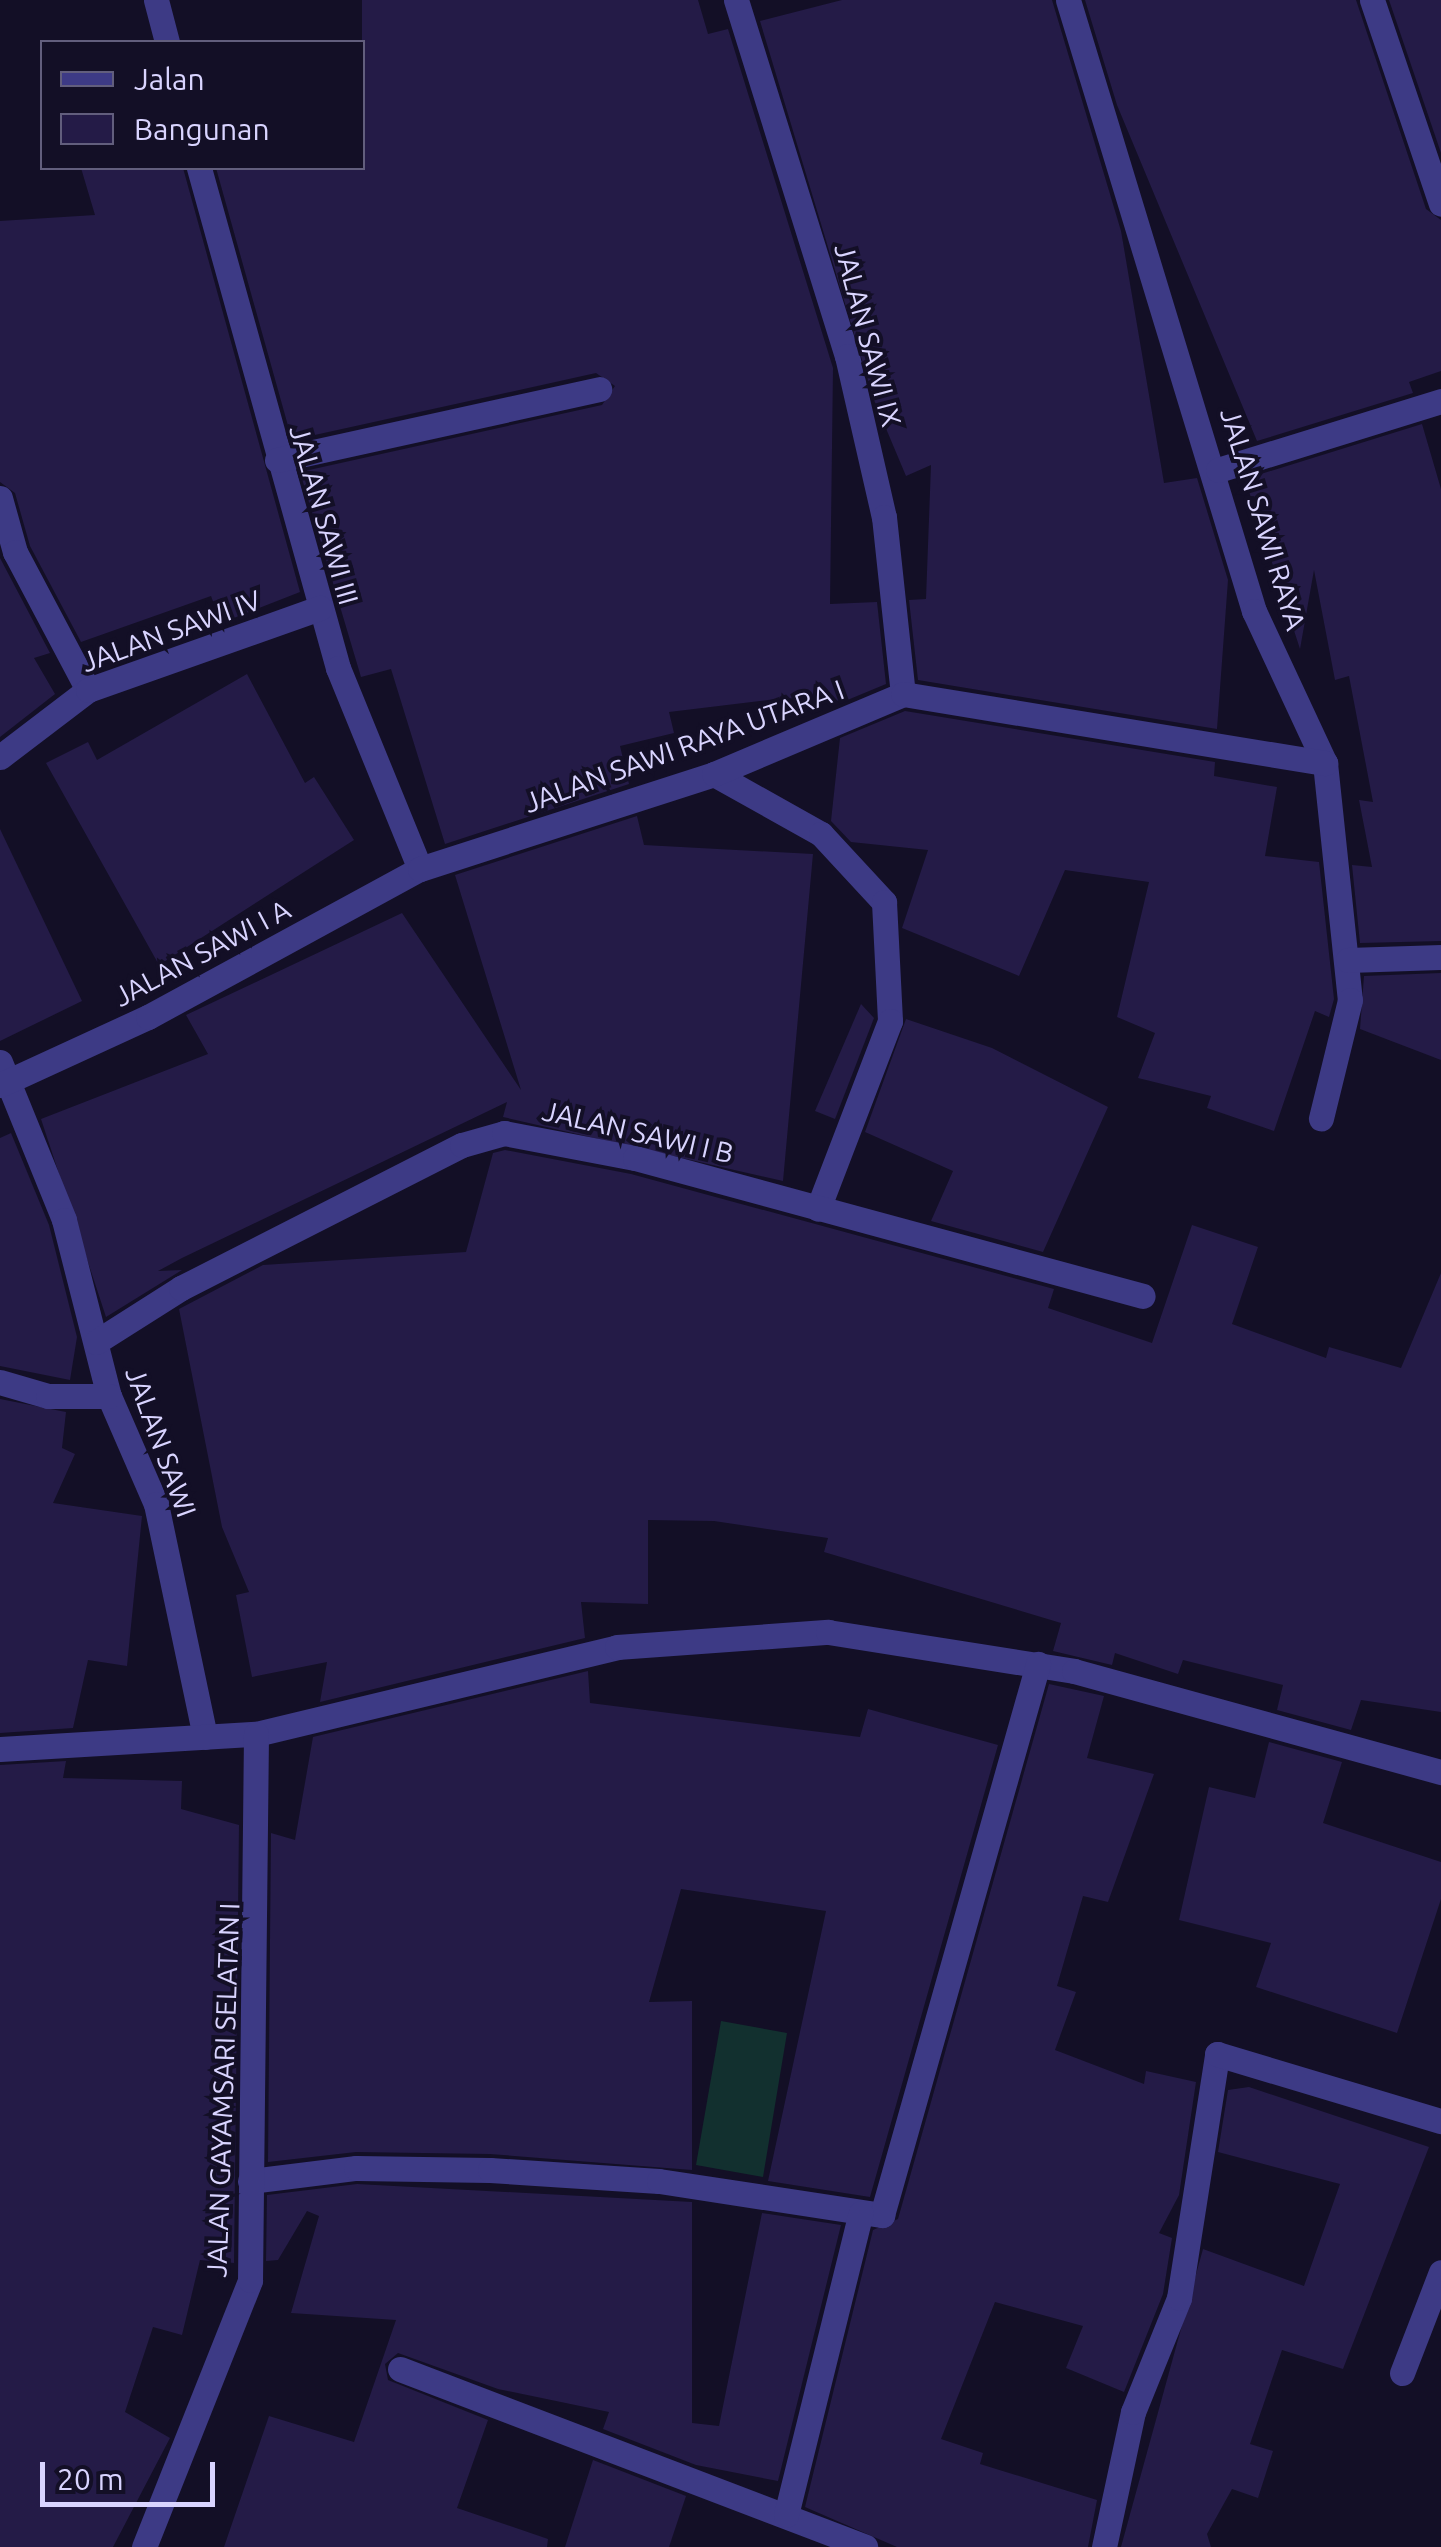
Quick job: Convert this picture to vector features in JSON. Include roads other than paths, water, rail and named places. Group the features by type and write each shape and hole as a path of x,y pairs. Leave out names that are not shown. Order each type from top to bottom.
{"street":[{"path":"156,0 166,40"},
{"name":"JALAN SAWI IX","path":"736,0 847,356 884,517 903,694"},
{"name":"JALAN SAWI RAYA","path":"1068,0 1218,470 1254,611 1324,763 1348,960 1341,1056 1321,1118"},
{"path":"1372,0 1441,204"},
{"name":"JALAN SAWI III","path":"200,170 320,608 420,869"},
{"path":"277,460 599,389"},
{"path":"1218,470 1441,402"},
{"path":"0,498 15,552 88,690"},
{"name":"JALAN SAWI IV","path":"0,756 88,690 320,608"},
{"path":"903,694 1324,763"},
{"name":"JALAN SAWI RAYA UTARA I","path":"420,869 714,774 903,694"},
{"path":"714,774 821,834 884,902 890,1022 818,1209"},
{"name":"JALAN SAWI I A","path":"3,1077 420,869"},
{"path":"1348,960 1441,957"},
{"name":"JALAN SAWI","path":"3,1077 64,1220 109,1396 156,1504 205,1737"},
{"name":"JALAN SAWI I B","path":"96,1342 198,1280 504,1132 818,1209 1144,1296"},
{"path":"0,1382 48,1396 109,1396"},
{"path":"0,1748 256,1734 636,1645 828,1632 1038,1664 1441,1772"},
{"path":"250,2181 356,2168 490,2170 659,2181 860,2213 884,2210 1038,1664"},
{"name":"JALAN GAYAMSARI SELATAN I","path":"144,2547 242,2315 254,2243 250,2181 256,1734"},
{"path":"1104,2547 1134,2412 1179,2298 1218,2054 1441,2122"},
{"path":"786,2515 860,2213"},
{"path":"1402,2373 1441,2272"},
{"path":"400,2369 865,2547"}]}
